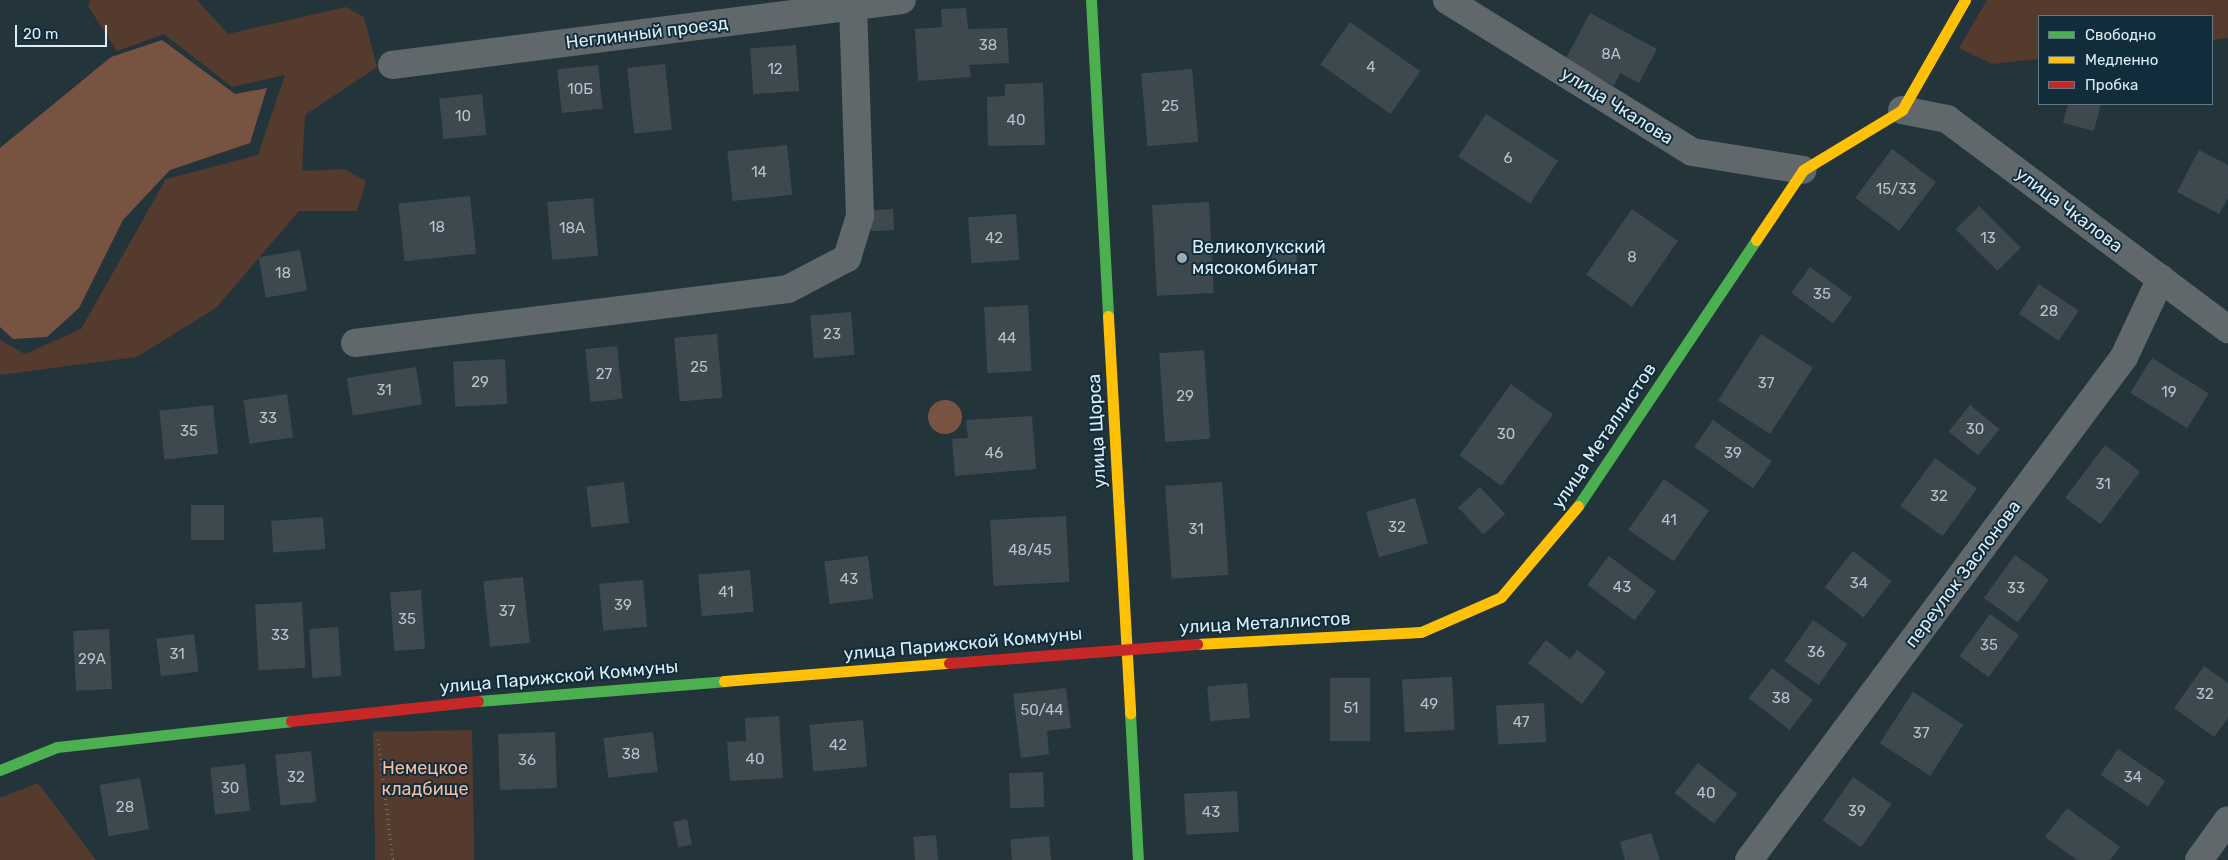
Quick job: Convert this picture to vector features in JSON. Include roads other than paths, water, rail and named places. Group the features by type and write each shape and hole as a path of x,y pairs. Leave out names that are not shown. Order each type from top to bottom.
{"street":[{"name":"Неглинный проезд","path":"392,66 902,0"},
{"name":"улица Щорса","path":"1091,0 1138,860"},
{"name":"улица Чкалова","path":"1447,0 1692,152 1803,170"},
{"name":"улица Металлистов","path":"1127,648 1421,632 1501,597 1570,519 1803,170 1902,110 1965,0"},
{"path":"354,343 788,289 847,258 860,216 853,6"},
{"name":"улица Чкалова","path":"1902,110 1947,119 2228,329"},
{"name":"переулок Заслонова","path":"1749,860 2124,357 2161,278"},
{"name":"улица Парижской Коммуны","path":"0,770 56,747 374,712 1127,648"},
{"path":"2199,860 2228,820"}],"place":[{"name":"Великолукский мясокомбинат","path":"1182,258"}],"park label":[{"name":"Немецкое кладбище","path":"425,780"}]}
